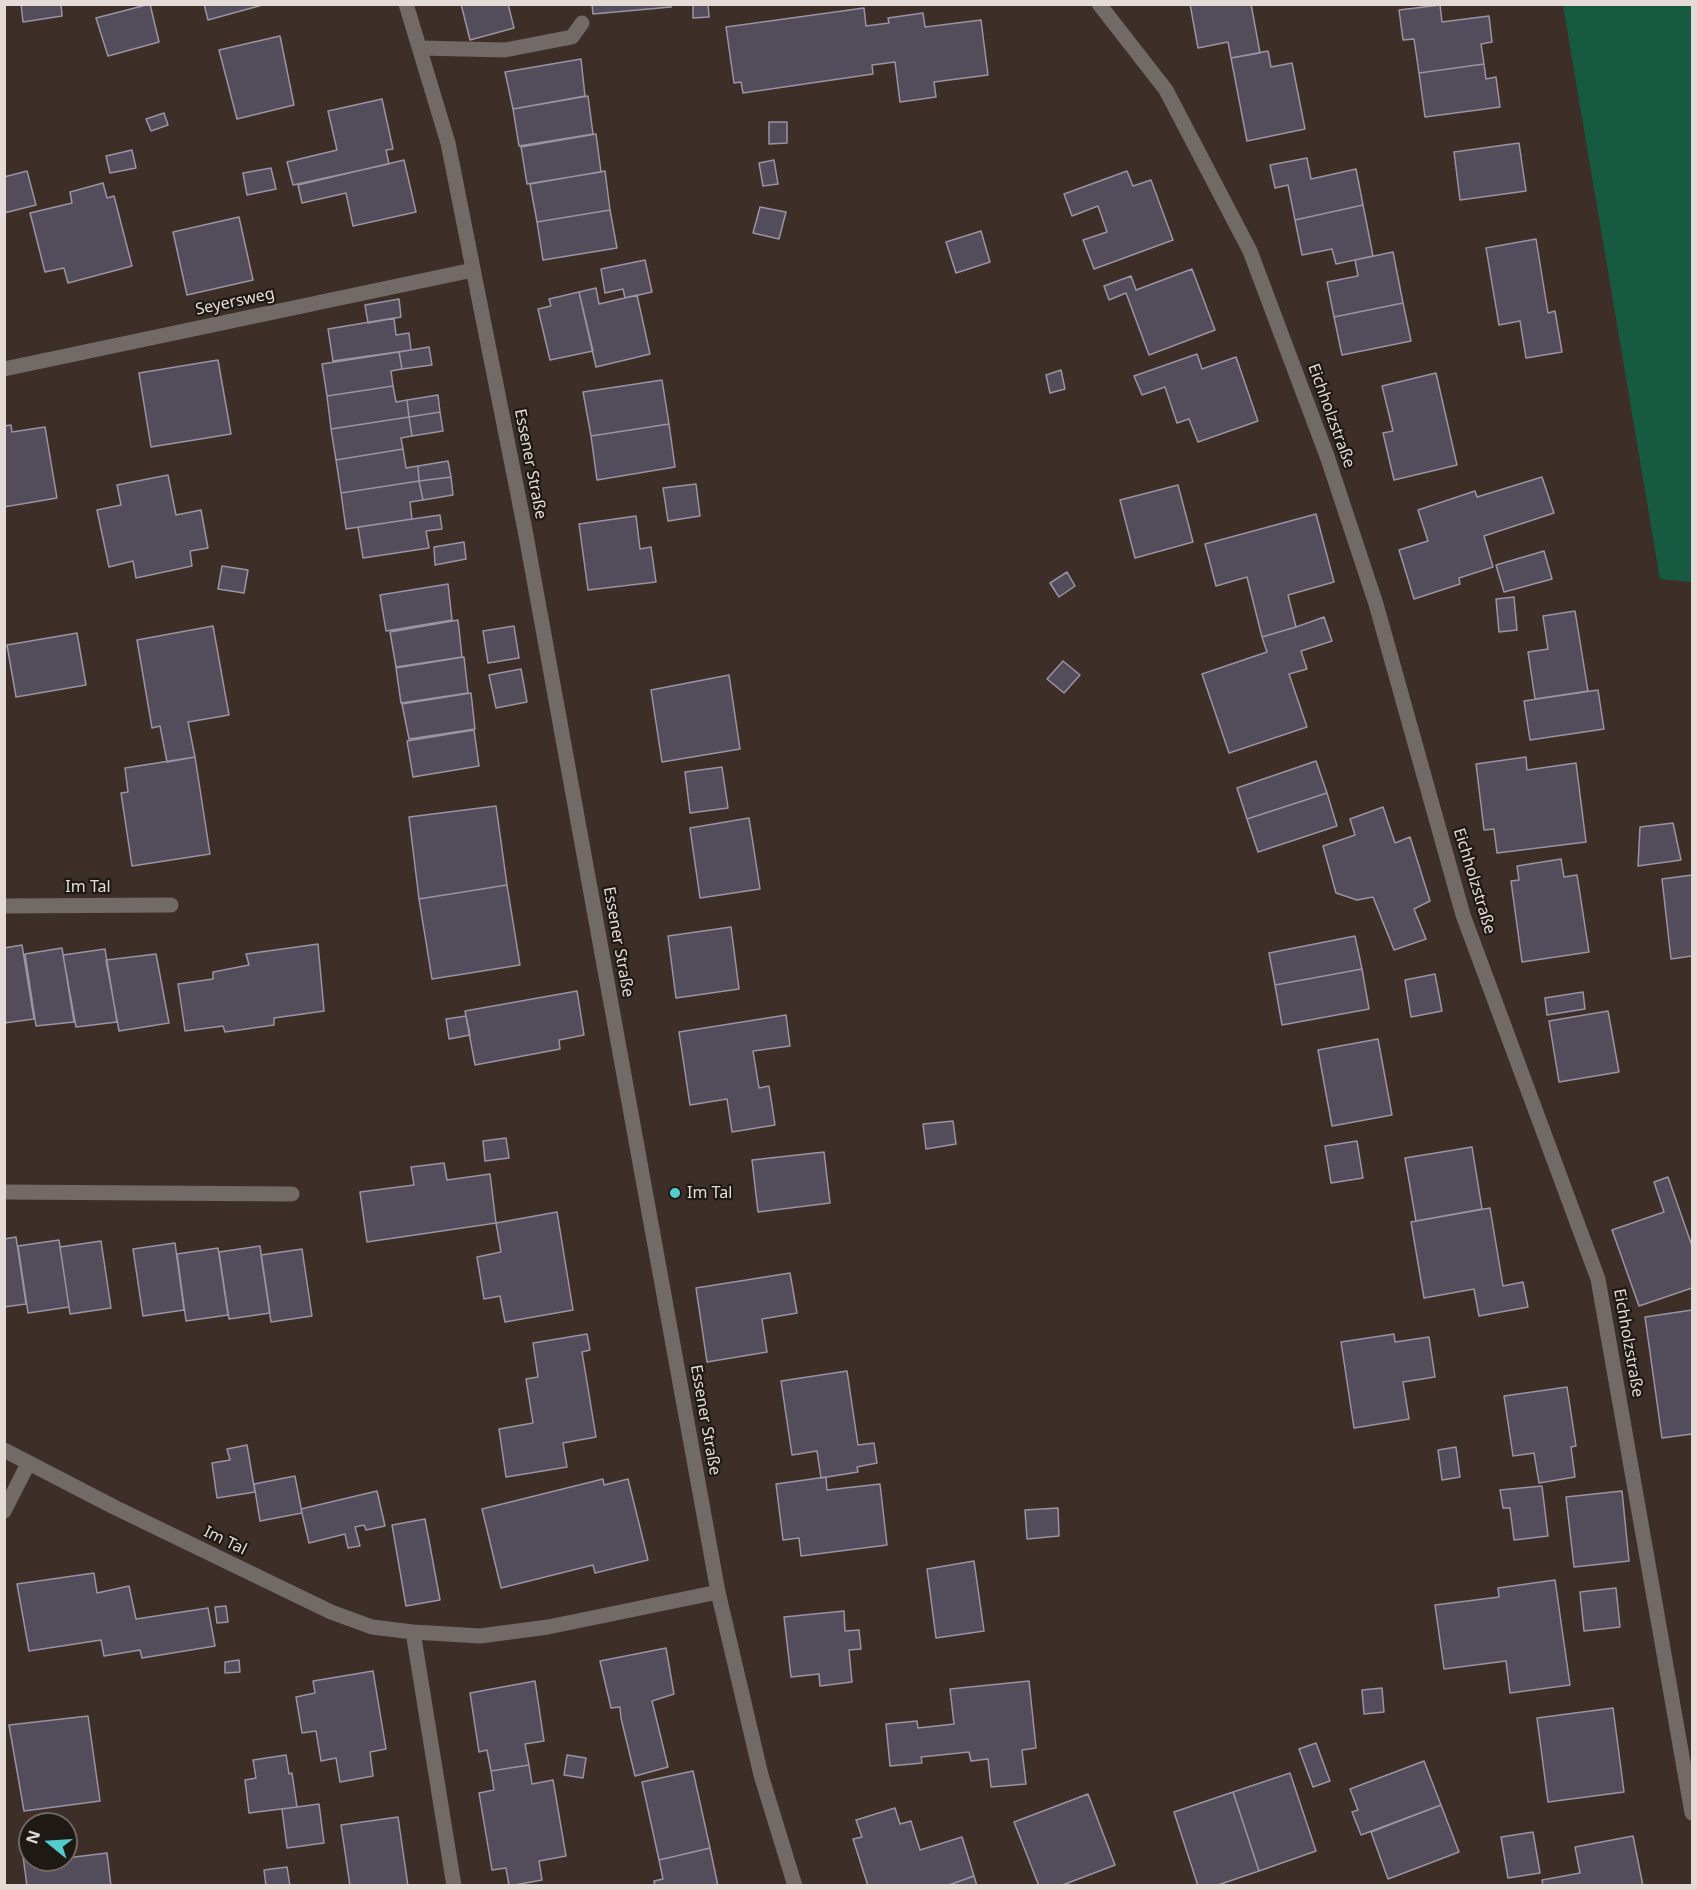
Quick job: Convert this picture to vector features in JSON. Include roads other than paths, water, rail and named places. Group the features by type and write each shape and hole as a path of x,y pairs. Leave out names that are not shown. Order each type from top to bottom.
{"street":[{"name":"Essener Straße","path":"406,4 448,143 527,542 718,1592 761,1775 795,1886"},
{"name":"Eichholzstraße","path":"1099,4 1166,90 1250,251 1327,456 1376,604 1463,915 1598,1279 1692,1813"},
{"path":"420,48 506,50 572,37 582,23"},
{"name":"Seyersweg","path":"4,369 473,270"},
{"name":"Im Tal","path":"4,906 171,905"},
{"path":"4,1192 292,1194"},
{"name":"Im Tal","path":"4,1450 28,1464 332,1612 372,1627 414,1632 491,1634 548,1627 718,1592"},
{"path":"4,1511 28,1464"},
{"path":"414,1632 454,1886"}],"place":[{"name":"Im Tal","path":"675,1193"}]}
